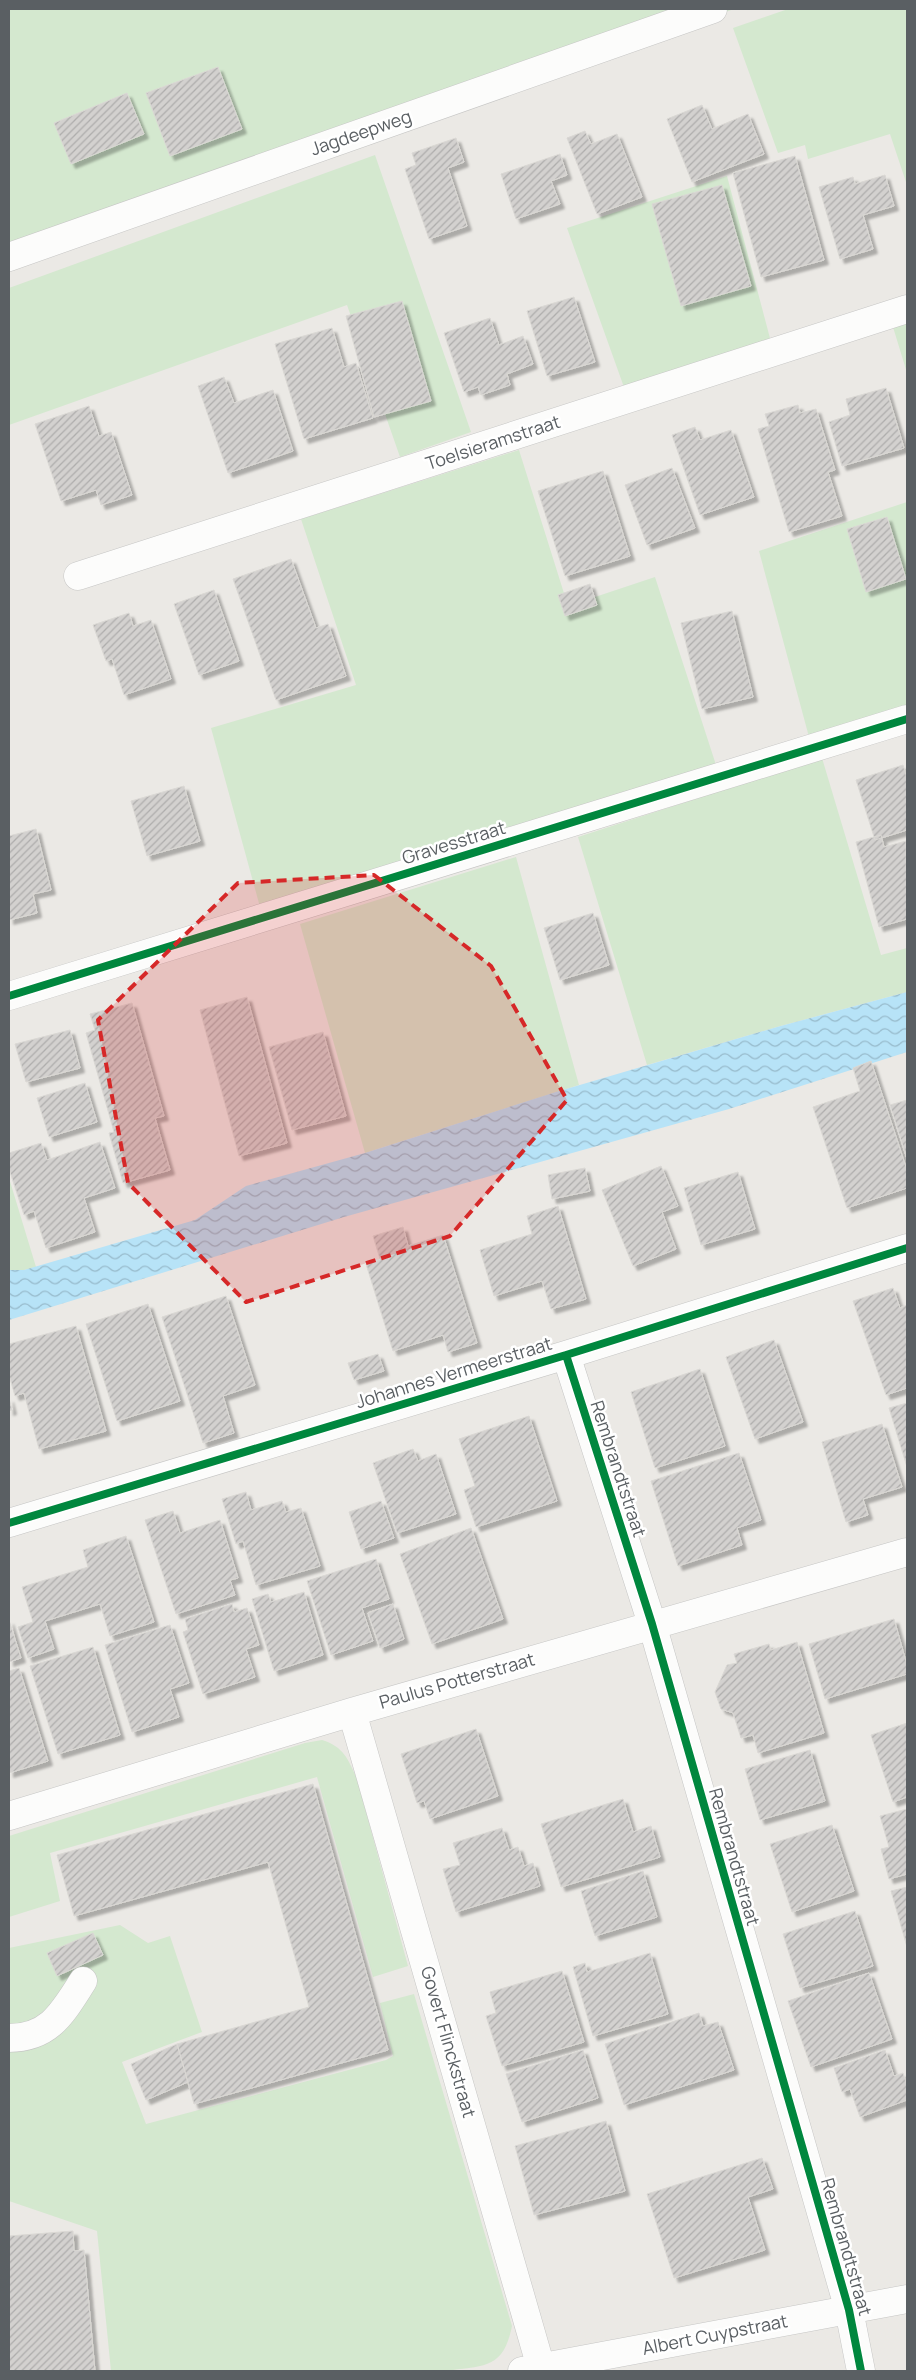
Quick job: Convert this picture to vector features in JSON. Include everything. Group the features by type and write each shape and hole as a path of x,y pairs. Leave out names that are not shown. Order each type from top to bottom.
{"street":[{"name":"Jagdeepweg","path":"9,258 713,9"},
{"name":"Toelsieramstraat","path":"78,576 907,309"},
{"name":"Gravesstraat","path":"9,996 907,719"},
{"name":"Johannes Vermeerstraat","path":"9,1524 566,1355 907,1248"},
{"name":"Rembrandtstraat","path":"566,1355 652,1624 849,2310 861,2371"},
{"name":"Paulus Potterstraat","path":"9,1816 352,1712 907,1552"},
{"name":"Govert Flinckstraat","path":"352,1712 535,2370"},
{"path":"9,2038 20,2038 40,2032 54,2022 60,2017 83,1981"},
{"name":"Albert Cuypstraat","path":"535,2370 907,2299"}],"highlighted area":[{"path":"374,875 491,966 567,1100 450,1236 246,1302 128,1183 98,1020 238,883"}],"green space":[{"path":"9,9 734,9 18,262 9,263"},
{"path":"788,9 907,9 907,185 890,134 808,159 805,145 778,153 733,28"},
{"path":"375,155 471,432 400,457 347,305 9,425 9,288"},
{"path":"727,176 771,342 625,390 567,228"},
{"path":"907,322 907,373 893,327"},
{"path":"519,450 568,606 655,577 717,768 260,907 211,728 356,685 301,519"},
{"path":"907,502 907,707 809,737 759,551"},
{"path":"822,758 881,955 907,948 907,992 647,1065 578,837"},
{"path":"516,857 579,1085 365,1153 300,924"},
{"path":"9,1178 36,1267 24,1270 9,1270"},
{"path":"322,1740 340,1750 348,1760 357,1779 408,1966 373,1977 317,1777 50,1853 60,1901 9,1917 9,1836 305,1743"},
{"path":"120,1925 148,1943 170,1936 202,2032 122,2062 146,2124 386,2060 393,2056 380,2003 414,1994 512,2326 503,2351 497,2358 481,2366 445,2371 111,2371 97,2231 9,2201 9,1948"}],"water":[{"path":"907,992 907,1052 729,1109 344,1217 9,1320 9,1270 24,1270 195,1220 246,1186 365,1153 556,1092 777,1027"}],"building":[{"path":"218,67 242,129 170,156 146,93"},
{"path":"127,93 144,134 71,164 54,123"},
{"path":"702,105 712,129 748,114 764,154 692,182 667,119"},
{"path":"585,131 591,144 617,134 642,197 597,214 567,138"},
{"path":"456,138 464,162 448,168 467,226 429,239 405,169 416,165 412,153"},
{"path":"560,154 567,175 551,181 560,204 516,219 501,174"},
{"path":"795,156 824,260 761,277 733,173"},
{"path":"885,175 894,206 863,215 873,249 840,259 819,187 853,177 855,184"},
{"path":"722,185 751,286 681,306 652,204"},
{"path":"574,297 595,362 547,376 527,311"},
{"path":"402,301 431,401 374,417 346,316"},
{"path":"490,318 499,345 523,336 533,364 507,374 510,385 481,395 478,387 464,392 444,333"},
{"path":"332,328 344,367 356,363 373,418 304,439 275,344"},
{"path":"224,377 234,403 273,390 293,451 228,473 198,386"},
{"path":"886,388 904,448 842,466 829,422 850,415 846,399"},
{"path":"798,405 800,413 816,409 835,470 828,472 842,516 789,532 758,429 769,426 765,414"},
{"path":"89,406 99,436 111,432 132,495 101,505 96,490 61,501 35,424"},
{"path":"695,427 700,440 731,430 754,497 700,515 672,435"},
{"path":"672,468 695,528 647,545 625,485"},
{"path":"603,471 630,556 565,576 538,491"},
{"path":"887,517 906,579 866,592 847,529"},
{"path":"291,559 316,628 328,624 346,676 276,700 233,579"},
{"path":"590,584 597,605 565,616 558,595"},
{"path":"214,590 239,661 199,675 174,604"},
{"path":"732,611 753,697 702,709 681,623"},
{"path":"129,613 133,626 151,620 171,679 124,695 112,659 106,661 93,625"},
{"path":"903,765 907,778 907,830 875,840 856,780"},
{"path":"184,786 200,841 147,856 131,801"},
{"path":"36,829 51,890 33,894 37,913 9,920 9,836"},
{"path":"881,835 884,847 906,841 907,919 879,927 856,842"},
{"path":"593,913 609,965 560,980 544,928"},
{"path":"247,997 287,1143 239,1156 200,1010"},
{"path":"132,1003 164,1116 155,1118 170,1170 123,1183 109,1133 114,1132 86,1033 95,1030 90,1014"},
{"path":"70,1030 80,1068 26,1082 15,1044"},
{"path":"323,1032 346,1116 292,1130 269,1047"},
{"path":"871,1061 907,1170 907,1188 847,1208 813,1107 860,1091 853,1068"},
{"path":"85,1083 97,1122 49,1137 37,1098"},
{"path":"907,1100 907,1159 890,1105"},
{"path":"100,1142 115,1188 84,1198 95,1232 46,1248 34,1211 24,1215 9,1169 9,1153 41,1143 47,1160"},
{"path":"661,1166 678,1206 662,1212 676,1249 633,1266 602,1190"},
{"path":"585,1168 590,1191 552,1199 548,1175"},
{"path":"738,1172 755,1229 701,1245 684,1188"},
{"path":"558,1206 586,1299 551,1309 542,1281 494,1296 480,1250 532,1234 527,1216"},
{"path":"403,1227 408,1246 443,1235 477,1343 448,1352 443,1335 393,1351 366,1264 380,1259 373,1236"},
{"path":"893,1288 900,1308 907,1305 907,1388 886,1395 853,1301"},
{"path":"226,1296 255,1385 223,1396 234,1433 203,1443 162,1317"},
{"path":"148,1304 180,1401 117,1421 86,1324"},
{"path":"76,1326 106,1431 39,1449 24,1393 15,1396 9,1375 9,1344"},
{"path":"774,1340 803,1422 755,1439 726,1357"},
{"path":"378,1354 384,1371 354,1380 348,1363"},
{"path":"700,1369 725,1446 655,1468 631,1392"},
{"path":"9,1398 12,1410 9,1411"},
{"path":"907,1403 907,1467 889,1408"},
{"path":"529,1416 557,1501 476,1527 464,1490 475,1486 459,1439"},
{"path":"882,1424 902,1487 863,1499 868,1515 846,1522 822,1442"},
{"path":"413,1449 418,1461 436,1454 456,1514 397,1533 373,1463"},
{"path":"739,1453 761,1520 737,1528 742,1545 678,1566 651,1481"},
{"path":"246,1492 251,1510 282,1501 286,1512 301,1508 320,1566 256,1585 243,1541 236,1544 222,1499"},
{"path":"381,1501 394,1538 361,1549 349,1512"},
{"path":"173,1511 180,1533 220,1520 238,1578 230,1580 235,1595 176,1614 145,1520"},
{"path":"471,1528 503,1619 432,1644 400,1554"},
{"path":"126,1536 154,1622 110,1636 100,1604 45,1621 54,1649 28,1658 18,1627 33,1622 22,1587 88,1567 83,1550"},
{"path":"376,1559 389,1599 362,1608 373,1641 331,1655 307,1581"},
{"path":"304,1592 323,1655 274,1671 252,1599 268,1594 271,1602"},
{"path":"232,1604 234,1612 247,1608 259,1645 246,1649 255,1677 203,1694 183,1632 188,1630 185,1619"},
{"path":"393,1604 404,1639 380,1648 368,1613"},
{"path":"894,1619 907,1665 907,1674 825,1699 809,1644"},
{"path":"9,1620 21,1658 9,1662"},
{"path":"170,1625 189,1683 170,1689 179,1717 132,1732 105,1645"},
{"path":"797,1642 824,1733 758,1753 753,1735 741,1738 733,1713 721,1709 715,1692 727,1665 737,1663 734,1654 769,1644 771,1650"},
{"path":"93,1647 120,1735 58,1754 30,1666"},
{"path":"19,1668 48,1761 9,1773 9,1671"},
{"path":"907,1723 907,1797 893,1802 871,1735"},
{"path":"476,1729 498,1796 430,1819 424,1801 417,1803 401,1754"},
{"path":"810,1750 825,1801 760,1820 745,1769"},
{"path":"313,1784 388,2050 194,2104 177,2044 309,2007 268,1862 74,1916 57,1855"},
{"path":"623,1799 633,1832 651,1826 660,1857 561,1887 541,1824"},
{"path":"907,1809 907,1874 889,1879 881,1849 889,1847 880,1816"},
{"path":"832,1825 854,1891 792,1912 770,1844"},
{"path":"502,1828 509,1850 518,1847 524,1866 533,1863 540,1886 456,1912 443,1869 460,1865 453,1843"},
{"path":"643,1871 657,1917 595,1936 581,1891"},
{"path":"907,1887 907,1947 891,1891"},
{"path":"855,1911 873,1966 800,1988 783,1934"},
{"path":"93,1933 103,1955 57,1976 47,1953"},
{"path":"650,1953 668,2014 593,2036 573,1967 585,1963 587,1972"},
{"path":"562,1971 584,2042 502,2066 486,2016 496,2013 490,1992"},
{"path":"869,1973 892,2039 811,2067 788,2001"},
{"path":"699,2013 703,2026 718,2022 734,2070 624,2105 605,2044"},
{"path":"177,2044 188,2082 146,2100 131,2064"},
{"path":"583,2050 598,2098 522,2122 506,2074"},
{"path":"885,2050 894,2076 903,2073 907,2086 907,2100 860,2117 850,2089 842,2092 834,2068"},
{"path":"606,2121 625,2191 534,2215 515,2146"},
{"path":"762,2158 773,2189 748,2197 765,2250 674,2278 647,2194"},
{"path":"73,2231 74,2251 84,2250 95,2371 9,2371 9,2236"}],"cycle path":[{"path":"9,996 907,719"},
{"path":"9,1523 566,1355 907,1248"},
{"path":"566,1355 652,1624 849,2310 861,2371"}]}
